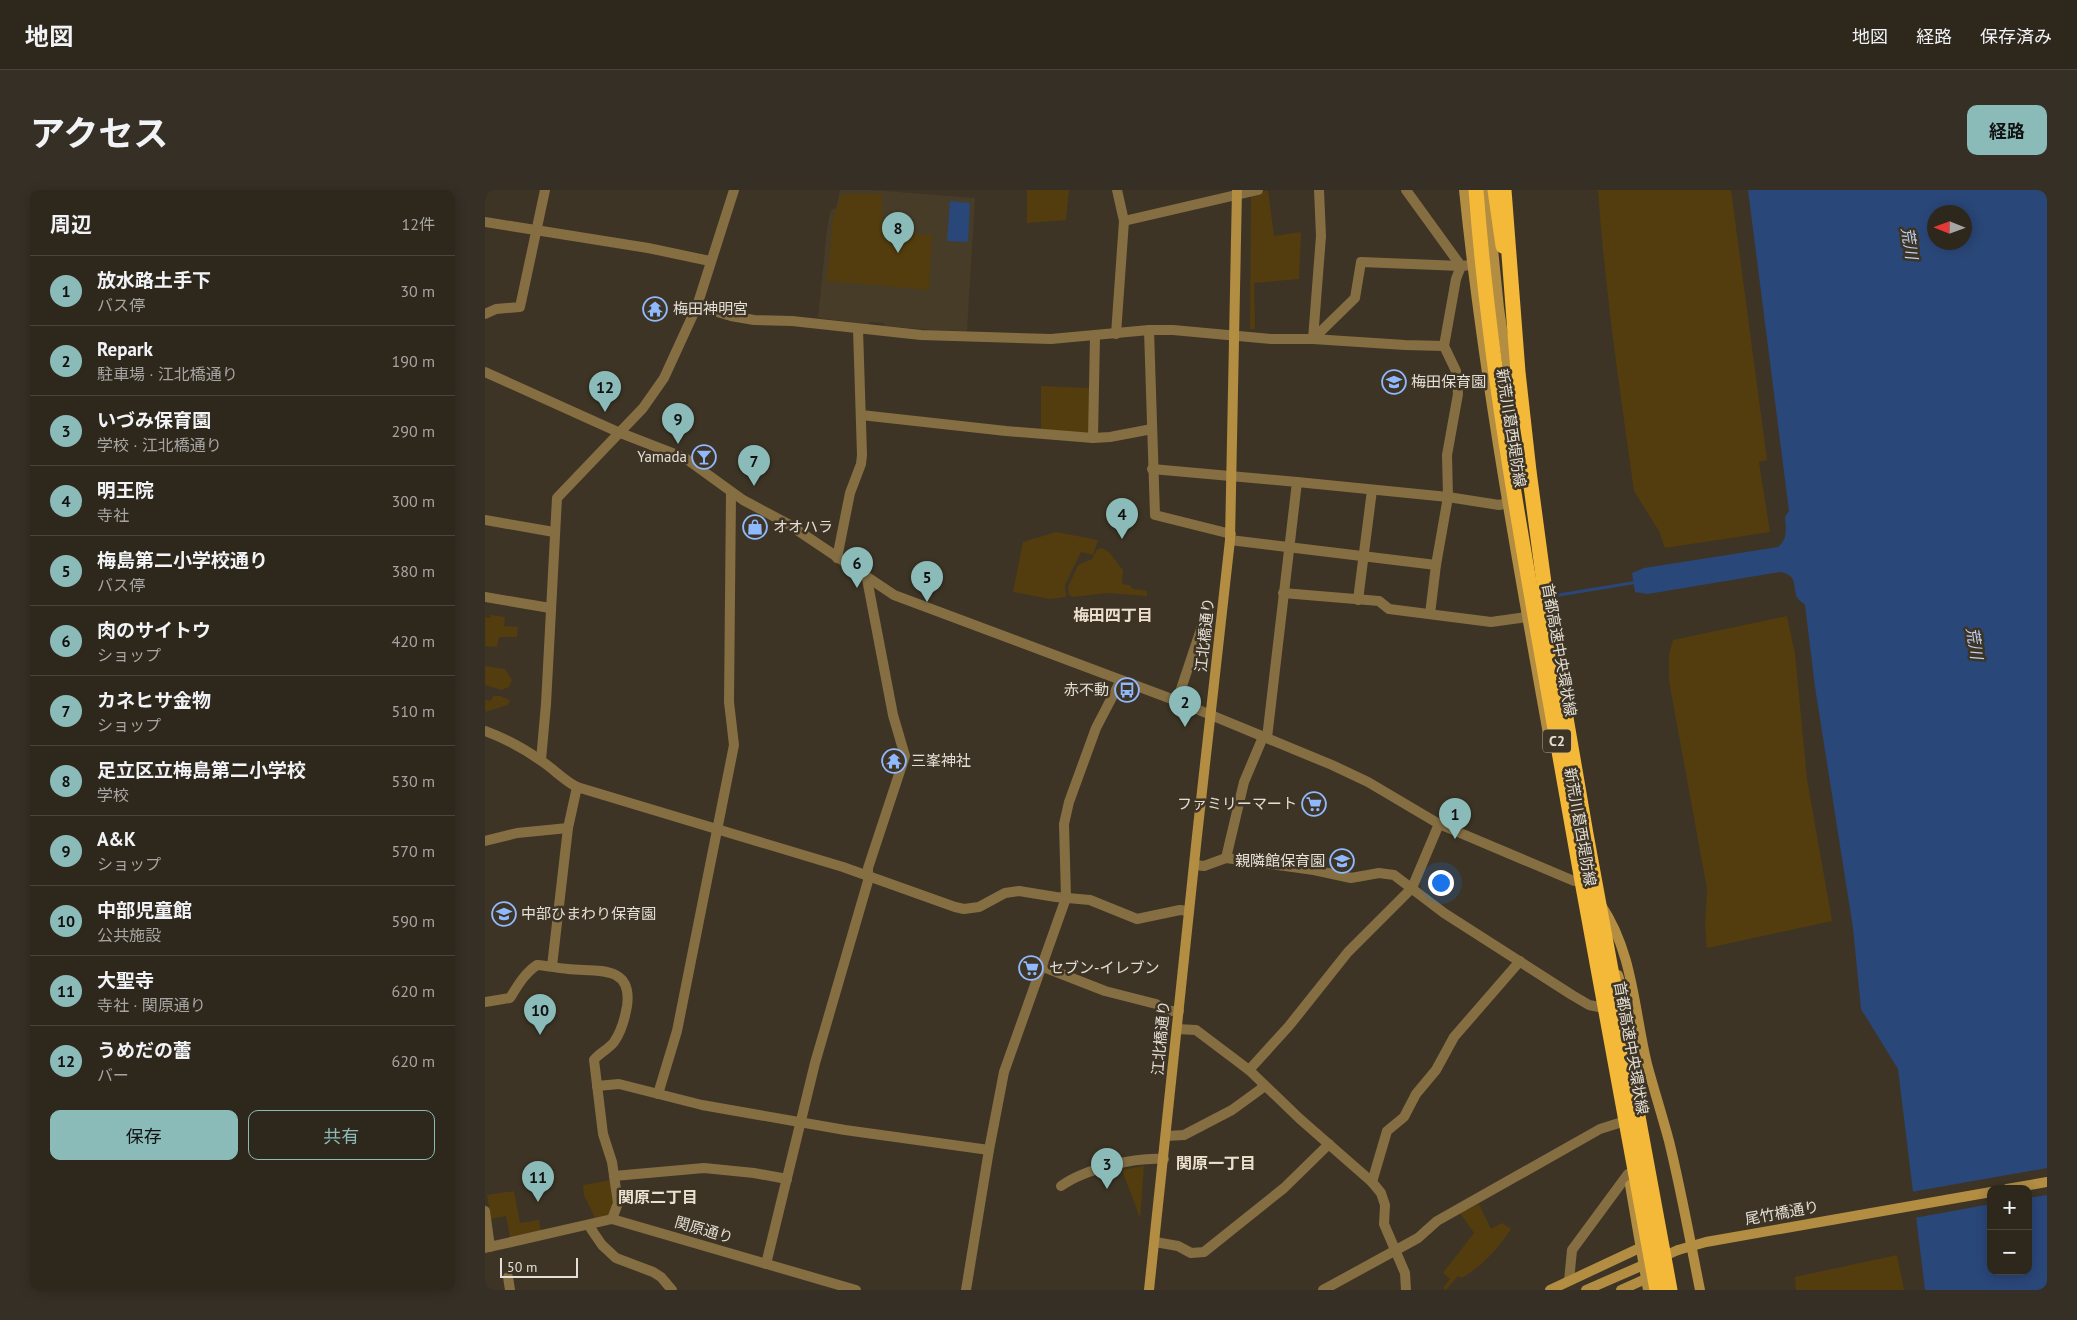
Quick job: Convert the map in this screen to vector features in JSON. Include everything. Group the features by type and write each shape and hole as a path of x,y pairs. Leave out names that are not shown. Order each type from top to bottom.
{"highway":[{"name":"首都高速中央環状線","path":"1476,190 1487,310 1513,485 1573,836 1657,1290"},
{"path":"1495,190 1511,296"},
{"name":"首都高速中央環状線","path":"1503,190 1511,296 1529,471 1548,614 1586,834 1671,1290"}],"main road":[{"name":"新荒川葛西堤防線","path":"1465,190 1467,265 1527,617 1599,1007 1648,1290"},
{"name":"新荒川葛西堤防線","path":"1487,190 1494,262 1543,614 1591,893 1663,1290"},
{"name":"江北橋通り","path":"1149,1290 1231,537 1237,192"},
{"path":"1575,881 1591,893 1611,919 1624,951 1647,1065 1669,1140 1700,1290"},
{"path":"2030,1185 2047,1182"},
{"name":"尾竹橋通り","path":"1587,1290 1691,1246 1987,1193"},
{"path":"1549,1290 1654,1242"},
{"path":"1621,1290 1660,1273"}],"street":[{"path":"485,314 496,309 520,307 545,190"},
{"path":"1115,334 1124,221 1117,190"},
{"path":"1124,221 1237,192 1259,190"},
{"path":"1313,338 1321,236 1319,190"},
{"path":"1406,190 1467,265"},
{"path":"541,760 546,704 557,498 643,408 663,378 697,306 730,191"},
{"path":"485,222 648,248 710,261"},
{"path":"1313,338 1355,298 1361,262 1467,265 1494,262"},
{"path":"1430,614 1448,496 1447,455 1458,394 1456,371 1444,346 1455,279 1467,265"},
{"path":"697,306 731,316 754,320 791,321 921,335 1051,339 1149,330 1271,339 1313,338 1444,346"},
{"path":"837,558 850,492 861,464 858,329"},
{"path":"1149,330 1152,469 1155,515 1231,537 1289,548 1436,565"},
{"path":"1093,438 1095,336"},
{"path":"485,372 618,432 685,458 731,492 788,524 867,579 905,600 1177,701 1265,737 1368,782 1439,824 1575,881"},
{"path":"861,415 1006,431 1093,438 1110,437 1152,429"},
{"path":"1152,469 1448,496 1499,505 1508,503"},
{"path":"1226,858 1243,782 1265,737 1297,482"},
{"path":"1358,600 1365,556 1371,490"},
{"path":"658,1094 677,1030 734,745 729,702 731,492"},
{"path":"485,520 554,532"},
{"path":"766,1264 815,1063 868,875 868,868 905,756 893,715 867,579"},
{"path":"1283,593 1379,601 1389,609 1491,622 1527,617"},
{"path":"485,597 550,608"},
{"path":"1177,701 1204,620"},
{"path":"966,1290 1003,1072 1065,898 1064,824 1069,802 1095,728 1121,680"},
{"path":"485,731 500,737 541,760 565,781 577,787 868,875 964,909 979,907 1005,893 1019,891 1090,900 1137,918 1180,910 1189,911"},
{"path":"552,966 569,828 577,787"},
{"path":"1249,1070 1289,1026 1349,952 1412,888 1439,824"},
{"path":"485,841 517,833 569,828"},
{"path":"1194,865 1204,866 1226,858 1314,870 1351,878 1379,873 1394,875 1444,913 1589,1004 1599,1007"},
{"path":"1372,1182 1387,1131 1404,1116 1416,1094 1436,1070 1453,1037 1520,961"},
{"path":"485,1002 510,998 530,970 537,965 568,970 607,971 626,984 628,996 623,1022 613,1043 594,1060 603,1134 612,1162 618,1203 612,1219 589,1226 487,1247 485,1211"},
{"path":"1041,966 1105,991 1156,1004 1168,1011 1179,1011"},
{"path":"1177,1029 1196,1030 1249,1070 1372,1182 1381,1193 1385,1205 1384,1224 1405,1273 1406,1290"},
{"path":"597,1086 619,1084 701,1105 989,1150"},
{"path":"1166,1136 1184,1135 1233,1110 1265,1086"},
{"path":"1323,1290 1418,1238 1437,1221 1600,1129 1619,1123"},
{"path":"1155,1242 1178,1246 1191,1253 1205,1252 1284,1188 1329,1144"},
{"path":"1061,1186 1070,1180 1119,1164 1164,1159"},
{"path":"614,1176 703,1168 755,1173 787,1179"},
{"path":"1569,1281 1572,1250 1579,1238 1629,1174"},
{"name":"関原通り","path":"612,1219 855,1290"},
{"path":"589,1226 602,1245 616,1258 653,1272 668,1289"},
{"path":"508,1277 510,1290"}],"shaded area":[{"path":"840,190 872,190 975,198 967,331 884,326 884,323 869,322 869,324 818,318 827,229 831,210 836,208"},
{"path":"1027,190 1069,190 1066,220 1027,223"},
{"path":"1268,190 1274,236 1301,232 1299,279 1254,283 1255,329 1250,329 1251,195"},
{"path":"1598,190 1731,190 1767,460 1759,462 1770,532 1665,548 1659,531 1634,491 1609,303"},
{"path":"842,194 882,194 882,230 932,235 929,290 827,281 833,218"},
{"path":"1041,386 1091,388 1089,433 1041,430"},
{"path":"1056,532 1098,540 1093,555 1081,552 1065,585 1066,597 1050,599 1013,592 1023,542"},
{"path":"1101,548 1111,554 1123,570 1122,584 1129,585 1133,589 1147,591 1147,596 1108,593 1073,597 1069,595 1068,587 1078,565 1092,559 1097,550"},
{"path":"491,615 505,617 504,626 518,627 517,637 499,637 497,647 485,646 485,617 490,618"},
{"path":"1787,616 1795,654 1807,779 1832,921 1707,948 1705,925 1707,889 1669,681 1669,655 1673,640"},
{"path":"485,666 505,669 512,680 509,687 501,690 485,685"},
{"path":"493,696 500,696 510,700 508,705 485,712 485,700 491,701"},
{"path":"1144,1166 1140,1218 1122,1170"},
{"path":"611,1180 612,1207 608,1215 595,1218 584,1195 583,1185"},
{"path":"514,1191 520,1223 539,1220 541,1231 510,1237 506,1216 491,1219 487,1195"},
{"path":"1479,1204 1491,1229 1502,1223 1511,1229 1483,1262 1462,1278 1458,1276 1446,1290 1443,1288 1450,1279 1443,1273 1474,1233 1460,1213"},
{"path":"1897,1255 1904,1290 1796,1290 1795,1277"}],"water":[{"name":"荒川","path":"1748,190 2047,190 2047,1290 1925,1290 1898,1069 1861,1009 1853,928 1815,687 1805,605 1798,599 1793,579 1780,572 1648,594 1635,592 1632,573 1644,568 1778,547 1785,537 1785,517 1789,511"},
{"path":"950,201 970,203 968,242 947,241"}],"pier":[{"path":"2047,1168 2047,1195 2032,1197 2032,1185 1987,1185 1987,1205 1914,1218 1911,1192"}],"waterway":[{"path":"1559,595 1638,582"}],"place":[{"name":"足立区立梅島第二小学校","path":"898,253"},
{"name":"梅田神明宮","path":"655,309"},
{"name":"梅田保育園","path":"1394,382"},
{"name":"うめだの蕾","path":"605,412"},
{"name":"A&K","path":"678,444"},
{"name":"Yamada","path":"704,457"},
{"name":"カネヒサ金物","path":"754,486"},
{"name":"オオハラ","path":"755,527"},
{"name":"明王院","path":"1122,539"},
{"name":"肉のサイトウ","path":"857,588"},
{"name":"梅島第二小学校通り","path":"927,602"},
{"name":"赤不動","path":"1127,690"},
{"name":"Repark","path":"1185,727"},
{"name":"三峯神社","path":"894,761"},
{"name":"ファミリーマート","path":"1314,804"},
{"name":"放水路土手下","path":"1455,839"},
{"name":"親隣館保育園","path":"1342,861"},
{"name":"中部ひまわり保育園","path":"504,914"},
{"name":"セブン-イレブン","path":"1031,968"},
{"name":"中部児童館","path":"540,1035"},
{"name":"いづみ保育園","path":"1107,1189"},
{"name":"大聖寺","path":"538,1202"}],"district":[{"name":"梅田四丁目","path":"1113,615"},
{"name":"関原一丁目","path":"1216,1163"},
{"name":"関原二丁目","path":"658,1197"}]}
